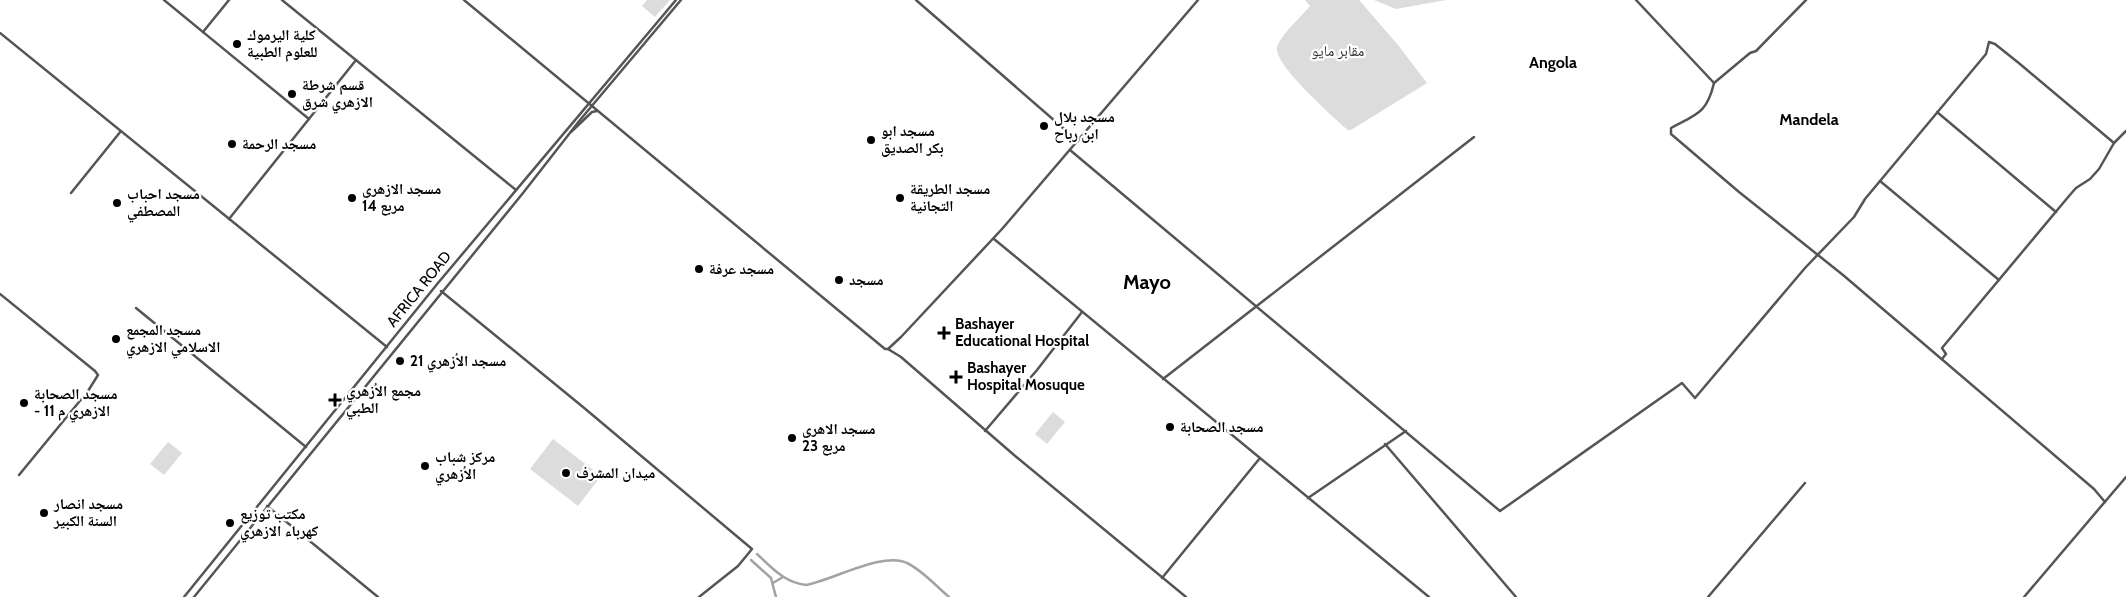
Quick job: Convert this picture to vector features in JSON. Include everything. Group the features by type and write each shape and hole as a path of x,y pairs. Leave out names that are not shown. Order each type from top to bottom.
{"street":[{"path":"164,0 309,119"},
{"path":"203,32 229,0"},
{"path":"282,0 516,190"},
{"path":"464,0 870,339 883,349 901,357 985,431 1186,597"},
{"name":"AFRICA ROAD","path":"194,597 485,239 570,133 590,105 676,0"},
{"name":"AFRICA ROAD","path":"184,597 479,234 681,0"},
{"path":"916,0 1078,141"},
{"path":"888,350 993,239 1198,0"},
{"path":"1636,0 1714,83"},
{"path":"1806,0 1756,51 1750,53 1714,83 1707,105 1686,121 1672,128 1670,134 1942,359 2094,489 2105,502"},
{"path":"0,33 387,346"},
{"path":"1070,150 1500,511 1682,383 1695,398 1796,279 1854,217 1865,199 1986,54 1989,42 1995,44 2020,64 2114,143"},
{"path":"229,219 356,60"},
{"path":"570,133 592,112 598,111"},
{"path":"1937,112 2056,212"},
{"path":"71,193 121,131"},
{"path":"1942,359 1946,354 1942,348 2076,188 2090,179 2099,169 2114,143 2126,131"},
{"path":"1163,379 1474,137"},
{"path":"1880,181 1999,280"},
{"path":"479,234 479,240 485,239"},
{"path":"993,239 1429,597"},
{"path":"470,245 475,244 475,251"},
{"path":"441,291 752,549 738,566 699,597"},
{"path":"0,294 98,375 90,388 19,475"},
{"path":"136,308 306,447"},
{"path":"416,311 416,316 422,316"},
{"path":"985,431 1037,370 1082,312"},
{"path":"407,321 412,322 412,327"},
{"path":"1308,498 1406,431"},
{"path":"1385,444 1516,597"},
{"path":"1162,578 1260,458"},
{"path":"288,467 293,467 294,473"},
{"path":"2024,597 2126,477"},
{"path":"1708,597 1805,483"},
{"path":"267,506 378,597"},
{"path":"227,543 229,548 233,548"},
{"path":"220,552 223,553 225,558"}],"green space":[{"path":"647,0 670,0 655,17 642,6"},
{"name":"مقابر مايو","path":"1305,0 1359,0 1398,45 1427,83 1351,130 1348,130 1295,79 1279,57 1277,49 1281,39 1310,6"},
{"path":"1374,0 1446,0 1396,9"},
{"path":"1053,412 1065,422 1047,444 1035,434"},
{"name":"ميدان المشرف","path":"553,439 601,476 578,506 530,469"},
{"path":"168,442 182,453 164,475 150,464"}],"waterway":[{"path":"757,554 785,578 798,584 806,585 872,563 897,560 907,563 918,570 949,597"},
{"path":"751,560 771,578 776,597"},
{"path":"773,583 783,577"}],"place":[{"name":"كلية اليرموك للعلوم الطبية","path":"237,44"},
{"name":"قسم شرطة الازهري شرق","path":"292,94"},
{"name":"مسجد بلال ابن رباح","path":"1044,126"},
{"name":"مسجد ابو بكر الصديق","path":"871,140"},
{"name":"مسجد الرحمة","path":"232,144"},
{"name":"مسجد الازهري مربع 14","path":"352,198"},
{"name":"مسجد الطريقة التجانية","path":"900,198"},
{"name":"مسجد احباب المصطفي","path":"117,203"},
{"name":"مسجد عرفة","path":"699,269"},
{"name":"مسجد","path":"839,280"},
{"name":"Bashayer Educational Hospital","path":"944,333"},
{"name":"مسجد المجمع الاسلامي الازهري","path":"116,339"},
{"name":"مسجد الأزهري 21","path":"400,361"},
{"name":"Bashayer Hospital Mosuque","path":"956,377"},
{"name":"مجمع الأزهري الطبي","path":"335,400"},
{"name":"مسجد الصحابة - الازهري م 11","path":"24,403"},
{"name":"مسجد الصحابة","path":"1170,427"},
{"name":"مسجد الاهري مربع 23","path":"792,438"},
{"name":"مركز شباب الأزهري","path":"425,466"},
{"name":"ميدان المشرف","path":"566,473"},
{"name":"مسجد انصار السنة الكبير","path":"44,513"},
{"name":"مكتب توزيع كهرباء الازهري","path":"230,523"}],"district":[{"name":"Angola","path":"1553,62"},
{"name":"Mandela","path":"1809,119"},
{"name":"Mayo","path":"1147,282"}]}
